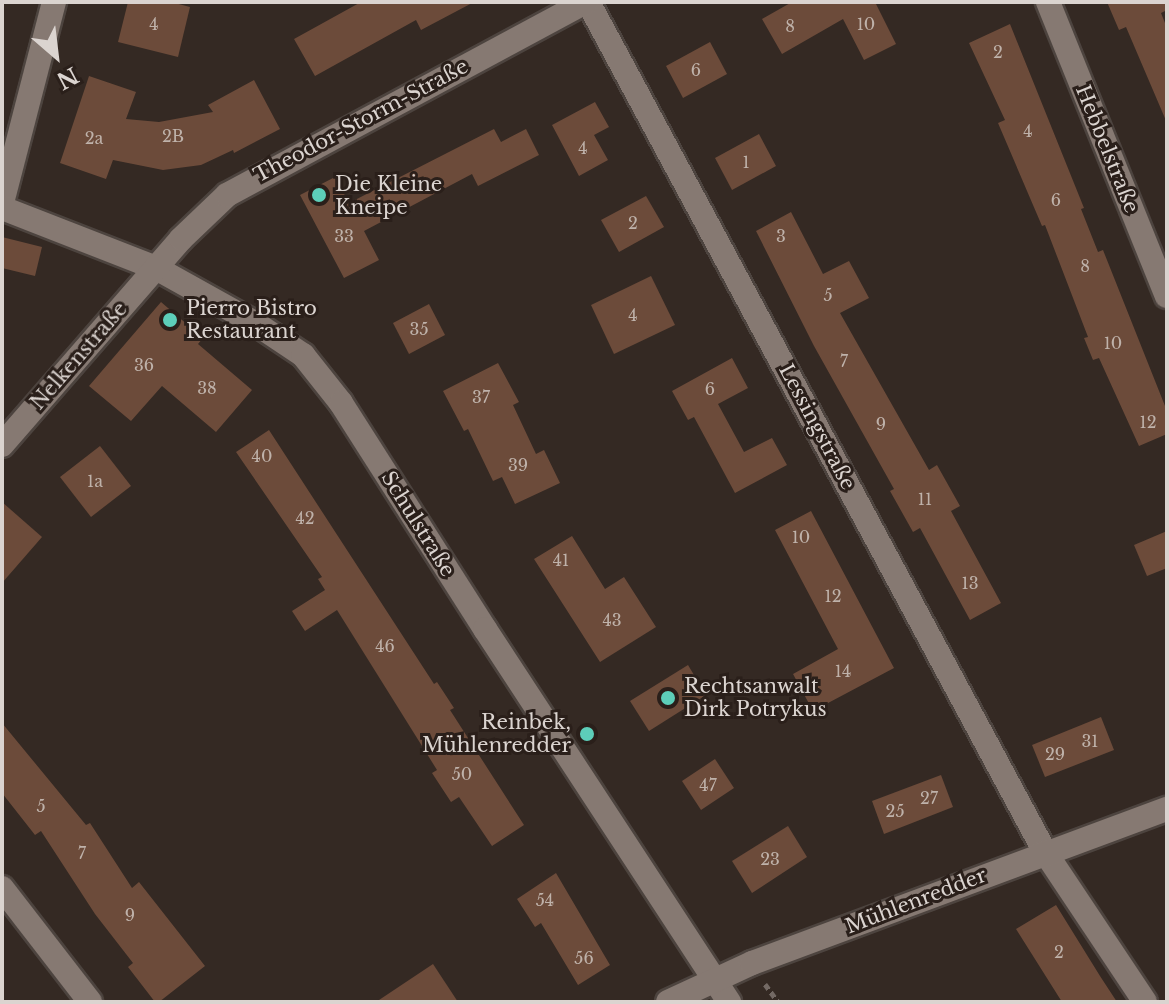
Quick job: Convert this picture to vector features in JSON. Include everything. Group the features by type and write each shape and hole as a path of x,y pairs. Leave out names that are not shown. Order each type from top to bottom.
{"street":[{"path":"2,206 54,2"},
{"name":"Theodor-Storm-Straße","path":"156,268 202,219 244,184 587,2"},
{"name":"Lessingstraße","path":"587,2 1045,852 1145,1002"},
{"name":"Hebbelstraße","path":"1048,2 1167,296"},
{"name":"Schulstraße","path":"2,206 156,268 255,323 303,355 341,403 729,1002"},
{"name":"Nelkenstraße","path":"2,445 156,268"},
{"name":"Mühlenredder","path":"668,1002 713,978 1167,809"},
{"path":"2,888 90,1002"}],"building":[{"path":"128,2 171,2 190,7 178,57 118,42"},
{"path":"361,2 474,2 421,30 416,20 315,76 294,39"},
{"path":"792,2 875,2 896,44 864,60 843,19 782,54 762,19"},
{"path":"1107,2 1167,2 1167,10 1161,13 1167,28 1167,123 1126,27 1119,30"},
{"path":"1010,24 1084,208 1081,209 1098,252 1103,250 1167,411 1167,434 1139,446 1099,358 1093,360 1084,338 1088,337 1045,225 1042,226 998,123 1005,120 969,43"},
{"path":"710,42 727,74 683,98 666,66"},
{"path":"89,76 136,92 126,119 159,122 213,112 208,105 254,80 280,129 234,153 233,150 201,165 163,170 113,160 106,179 60,163"},
{"path":"595,102 609,127 594,135 608,160 579,176 552,125"},
{"path":"494,129 501,142 526,129 539,155 478,186 472,174 364,231 379,260 344,278 300,195 335,177 349,203"},
{"path":"759,134 776,166 732,190 715,158"},
{"path":"646,196 664,227 619,252 601,220"},
{"path":"791,212 823,274 849,261 869,298 840,313 929,470 937,465 960,506 951,511 1001,603 970,620 920,528 913,532 890,491 894,489 814,346 756,231"},
{"path":"2,237 42,247 35,276 2,268"},
{"path":"651,276 675,325 614,354 591,305"},
{"path":"161,302 203,338 198,344 252,390 216,432 162,386 131,421 89,386"},
{"path":"429,304 445,335 409,354 393,323"},
{"path":"732,358 748,388 718,404 744,452 772,438 787,465 735,493 694,417 688,420 672,391"},
{"path":"498,363 519,402 513,405 536,454 544,450 560,483 515,504 502,477 493,481 468,429 464,431 443,391"},
{"path":"269,430 434,684 437,682 454,708 450,710 524,825 492,846 459,797 451,802 432,773 437,770 337,610 305,631 292,611 325,590 318,579 322,577 236,452"},
{"path":"100,446 131,486 91,517 60,477"},
{"path":"2,502 42,537 2,583"},
{"path":"811,511 894,668 813,711 793,674 838,649 775,530"},
{"path":"1167,531 1167,568 1147,576 1134,545"},
{"path":"572,536 605,589 624,577 656,627 600,662 534,559"},
{"name":"Rechtsanwalt Dirk Potrykus","path":"688,665 706,695 649,731 630,701"},
{"path":"1101,717 1114,750 1045,777 1032,745"},
{"path":"2,723 86,825 90,823 132,888 139,882 205,966 159,1002 155,1002 128,967 133,963 95,914 41,831 35,835 2,793"},
{"path":"715,759 734,788 701,810 682,781"},
{"path":"941,775 953,807 884,834 872,801"},
{"path":"788,826 807,857 752,893 732,861"},
{"path":"556,873 610,965 578,985 541,923 535,927 517,899"},
{"path":"1056,905 1117,1002 1062,1002 1016,929"},
{"path":"433,964 458,1002 376,1002"}],"place":[{"name":"Die Kleine Kneipe","path":"319,195"},
{"name":"Pierro Bistro Restaurant","path":"170,320"},
{"name":"Rechtsanwalt Dirk Potrykus","path":"668,698"},
{"name":"Reinbek, Mühlenredder","path":"587,734"}]}
